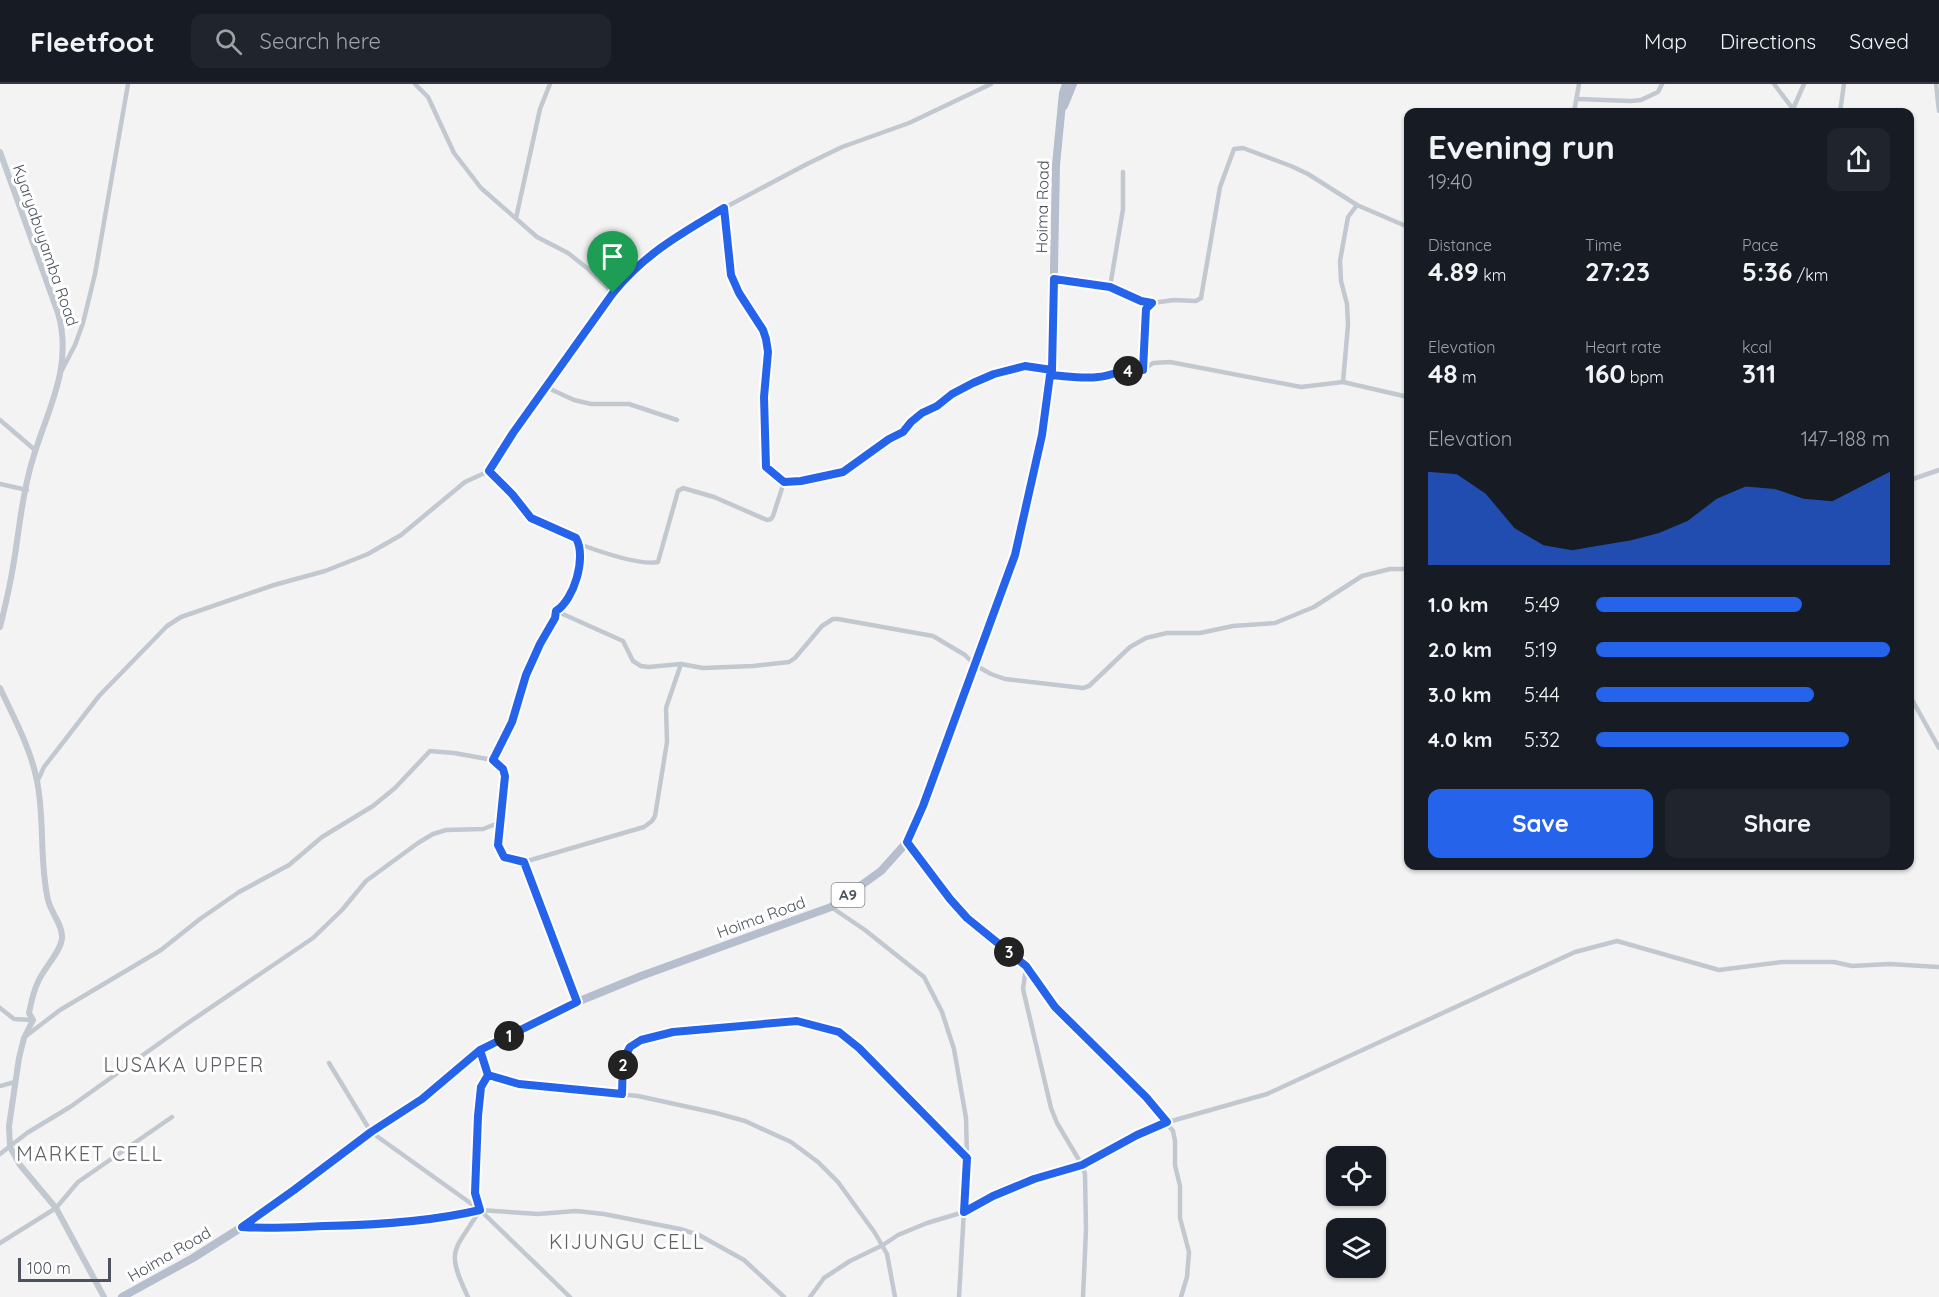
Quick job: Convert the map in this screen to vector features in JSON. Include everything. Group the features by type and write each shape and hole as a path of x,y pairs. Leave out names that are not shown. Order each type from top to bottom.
{"main road":[{"name":"Hoima Road","path":"122,1297 194,1258 242,1227 371,1132 422,1099 480,1050 577,1002 641,976 831,907 881,871 907,842 923,806 1015,555 1042,435 1051,373 1056,165 1063,93 1066,84"},
{"name":"Hoima Road","path":"1062,110 1073,84"}],"street":[{"path":"62,372 83,323 92,284 128,84"},
{"path":"415,84 428,97 454,153 481,188 537,237 568,254 587,268 613,293"},
{"path":"516,218 540,109 550,84"},
{"path":"38,782 44,767 99,696 167,626 181,617 274,585 325,571 368,554 401,535 465,482 489,471 513,433 613,293 639,264 677,236 724,208 842,147 909,123 991,84"},
{"path":"1575,108 1579,84"},
{"path":"1578,99 1641,100 1658,92 1662,84"},
{"path":"1774,84 1792,108"},
{"path":"1793,108 1804,84"},
{"path":"1841,108 1844,84"},
{"path":"1936,84 1939,111"},
{"path":"1054,279 1110,287 1141,301 1152,303 1174,300 1196,301 1201,298 1220,187 1234,148 1243,148 1291,166 1308,174 1357,206 1404,225"},
{"name":"Kyaryabuyamba Road","path":"0,152 58,314 63,331 64,352 62,372 28,476 11,579 0,627"},
{"path":"1110,287 1123,209 1122,172"},
{"path":"1343,382 1348,338 1348,312 1341,281 1340,261 1348,218 1357,206"},
{"path":"724,208 731,275 739,293 759,322 766,339 768,352 764,397 766,467 784,482 801,481 843,472 889,439 903,432 922,413 937,406 952,394 994,374 1025,366 1051,373 1097,378 1136,368 1143,370"},
{"path":"1143,370 1146,309 1152,303"},
{"path":"1143,370 1153,363 1170,362 1301,387 1343,382 1404,396"},
{"path":"546,387 574,400 591,404 628,404 677,420"},
{"path":"0,420 35,450"},
{"path":"1914,479 1939,470"},
{"path":"489,471 512,494 531,518 576,538 580,553 578,570 570,595 563,606 556,611 555,618 540,644 526,675 512,722 493,760"},
{"path":"579,543 613,555 644,562 658,562 678,491 682,488 714,497 767,520 773,516 784,482"},
{"path":"0,484 27,490"},
{"path":"556,611 623,641 628,653 637,664 649,667 681,664 703,668 789,662 802,651 822,626 833,619 838,619 933,636 965,655 975,665 1005,679 1083,688 1089,686 1130,647 1146,638 1167,633 1200,633 1233,626 1275,623 1314,607 1362,576 1390,569 1404,570"},
{"path":"24,1038 60,1010 161,950 239,892 289,865 322,837 373,806 395,788 430,751 493,760 504,772 498,845 504,857 524,862 644,827 652,821 659,799 667,742 666,708 681,664"},
{"path":"0,688 23,738 38,782 44,877 48,901 62,937 58,949 35,990 28,1013 33,1020"},
{"path":"1914,703 1939,748"},
{"path":"0,1154 313,938 342,910 366,881 418,843 433,834 446,830 483,830 501,822"},
{"path":"907,842 967,918 1026,966 1055,1007 1146,1097 1167,1122 1175,1136 1180,1218 1189,1252 1187,1277 1181,1297"},
{"path":"524,862 577,1002"},
{"path":"831,907 865,930 924,977 942,1012 954,1048 966,1118 967,1158 960,1297"},
{"path":"810,1297 824,1278 898,1235 964,1212 993,1196 1034,1179 1082,1165 1137,1135 1167,1122 1267,1094 1575,952 1617,941 1719,970 1782,962 1939,967"},
{"path":"1026,966 1023,989 1051,1108 1064,1136 1082,1165 1086,1184 1083,1297"},
{"path":"0,1008 14,1019 33,1020"},
{"path":"33,1020 24,1038 15,1082 9,1126 10,1147 20,1165 56,1208 104,1297"},
{"path":"622,1094 623,1060 630,1047 641,1040 673,1032 797,1021 839,1032 867,1056 967,1158"},
{"path":"480,1050 488,1075 481,1087 478,1116 475,1193 480,1210"},
{"path":"329,1063 371,1132 480,1210 570,1297"},
{"path":"488,1075 519,1084 622,1094 716,1113 745,1121 791,1142 818,1162 838,1182 883,1245 887,1254 895,1297"},
{"path":"0,1086 15,1082"},
{"path":"0,1243 56,1208 78,1182 172,1117"},
{"path":"468,1297 453,1264 456,1246 480,1210"},
{"path":"242,1227 276,1229 363,1225 447,1218 480,1210 538,1214 576,1211 604,1214 680,1228 699,1235 744,1260 784,1297"}],"district":[{"name":"LUSAKA UPPER","path":"184,1065"},
{"name":"MARKET CELL","path":"90,1154"},
{"name":"KIJUNGU CELL","path":"627,1242"}],"route":[{"path":"613,293 513,433 489,471 512,494 531,518 576,538 579,543 578,570 570,595 563,606 556,611 555,618 540,644 526,675 512,722 493,760 503,769 505,776 498,845 500,852 504,857 524,862 577,1002 480,1050 488,1075 481,1087 478,1116 475,1193 480,1210 447,1218 363,1225 266,1229 242,1227 371,1132 422,1099 480,1050 488,1075 519,1084 622,1094 623,1060 630,1047 641,1040 673,1032 747,1024 797,1021 823,1026 839,1032 859,1048 967,1158 964,1212 993,1196 1034,1179 1082,1165 1137,1135 1167,1122 1146,1097 1055,1007 1026,966 967,918 907,842 923,806 1015,555 1042,435 1050,375 1052,370 1054,279 1110,287 1141,301 1152,303 1146,309 1143,370 1136,368 1117,374 1088,378 1050,375 1052,370 1025,366 994,374 952,394 937,406 922,413 903,432 889,439 843,472 801,481 784,482 766,467 764,397 768,352 766,339 755,314 739,293 731,275 724,208 677,236 639,264 613,293"}]}
